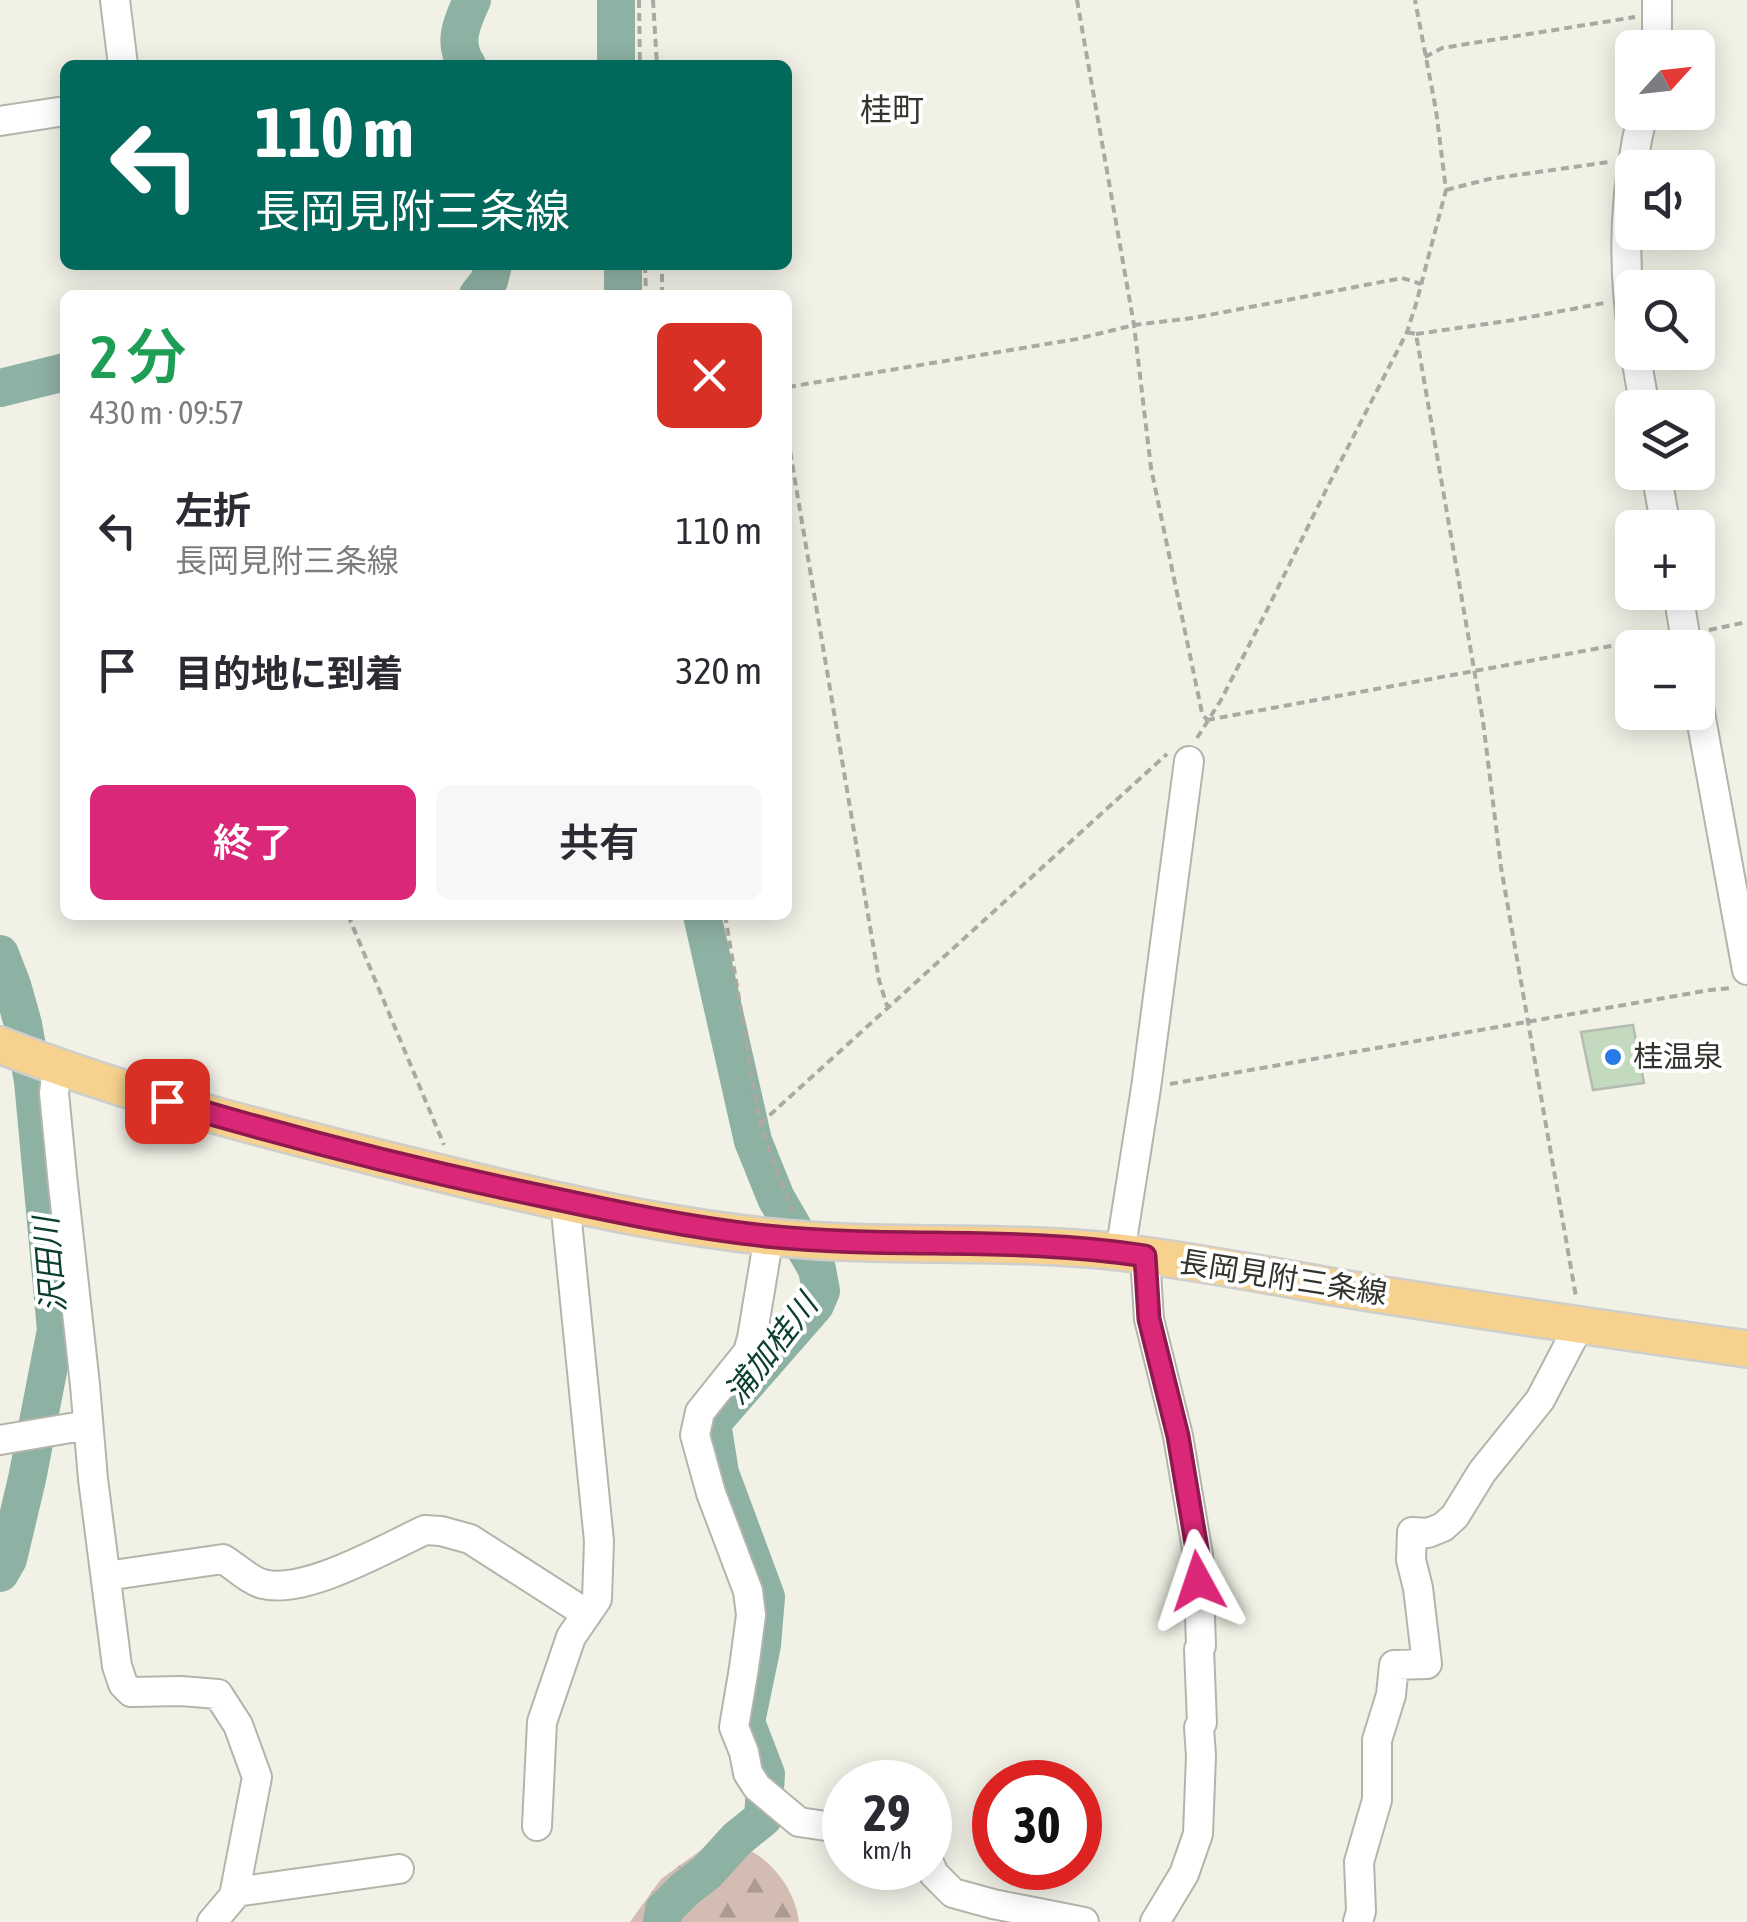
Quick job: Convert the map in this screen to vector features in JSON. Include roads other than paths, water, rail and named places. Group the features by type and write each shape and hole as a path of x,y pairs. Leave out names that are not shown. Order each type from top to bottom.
{"main road":[{"name":"長岡見附三条線","path":"30,1056 242,1123 456,1178 728,1232 809,1240 1017,1245 1132,1254 1747,1349"}],"street":[{"path":"115,0 121,60"},
{"path":"0,121 60,112"},
{"path":"1626,270 1632,158 1639,130"},
{"path":"1703,730 1747,970"},
{"path":"1155,1922 1184,1874 1198,1834 1202,1723 1198,1555 1178,1436 1132,1254 1146,1088 1184,755"},
{"path":"30,1056 54,1093 93,1480 117,1666 123,1684 131,1692 218,1694 238,1725 257,1778 234,1896 212,1922"},
{"path":"537,1826 542,1722 571,1637 592,1606 599,1541 566,1202"},
{"path":"769,1236 748,1352 700,1412 695,1435 711,1493 748,1592 750,1615 734,1726 748,1773 800,1822 822,1825"},
{"path":"1358,1922 1359,1862 1377,1800 1377,1740 1391,1695 1394,1666 1427,1664 1411,1560 1412,1532 1428,1533 1443,1527 1454,1516 1482,1472 1540,1400 1581,1326"},
{"path":"13,1438 88,1425"},
{"path":"106,1576 223,1559 260,1584 288,1585 330,1574 425,1530 470,1538 592,1606"},
{"path":"235,1892 399,1869"},
{"path":"950,1890 993,1904 1084,1922"}],"waterway":[{"name":"沢田川","path":"464,60 459,41 472,0"},
{"name":"浦加桂川","path":"616,0 616,60"},
{"name":"沢田川","path":"482,290 492,270"},
{"name":"浦加桂川","path":"623,270 623,290"},
{"name":"沢田川","path":"0,388 60,373"},
{"name":"浦加桂川","path":"662,1922 664,1910 763,1818 766,1774 746,1722 762,1645 766,1597 720,1473 712,1423 815,1305 821,1291 817,1269 776,1198 753,1141 703,920"},
{"name":"沢田川","path":"0,954 23,1024 33,1081 56,1330 27,1479 8,1559 0,1573"}],"place":[{"name":"桂温泉","path":"1613,1057"}],"district":[{"name":"桂町","path":"892,110"}]}
